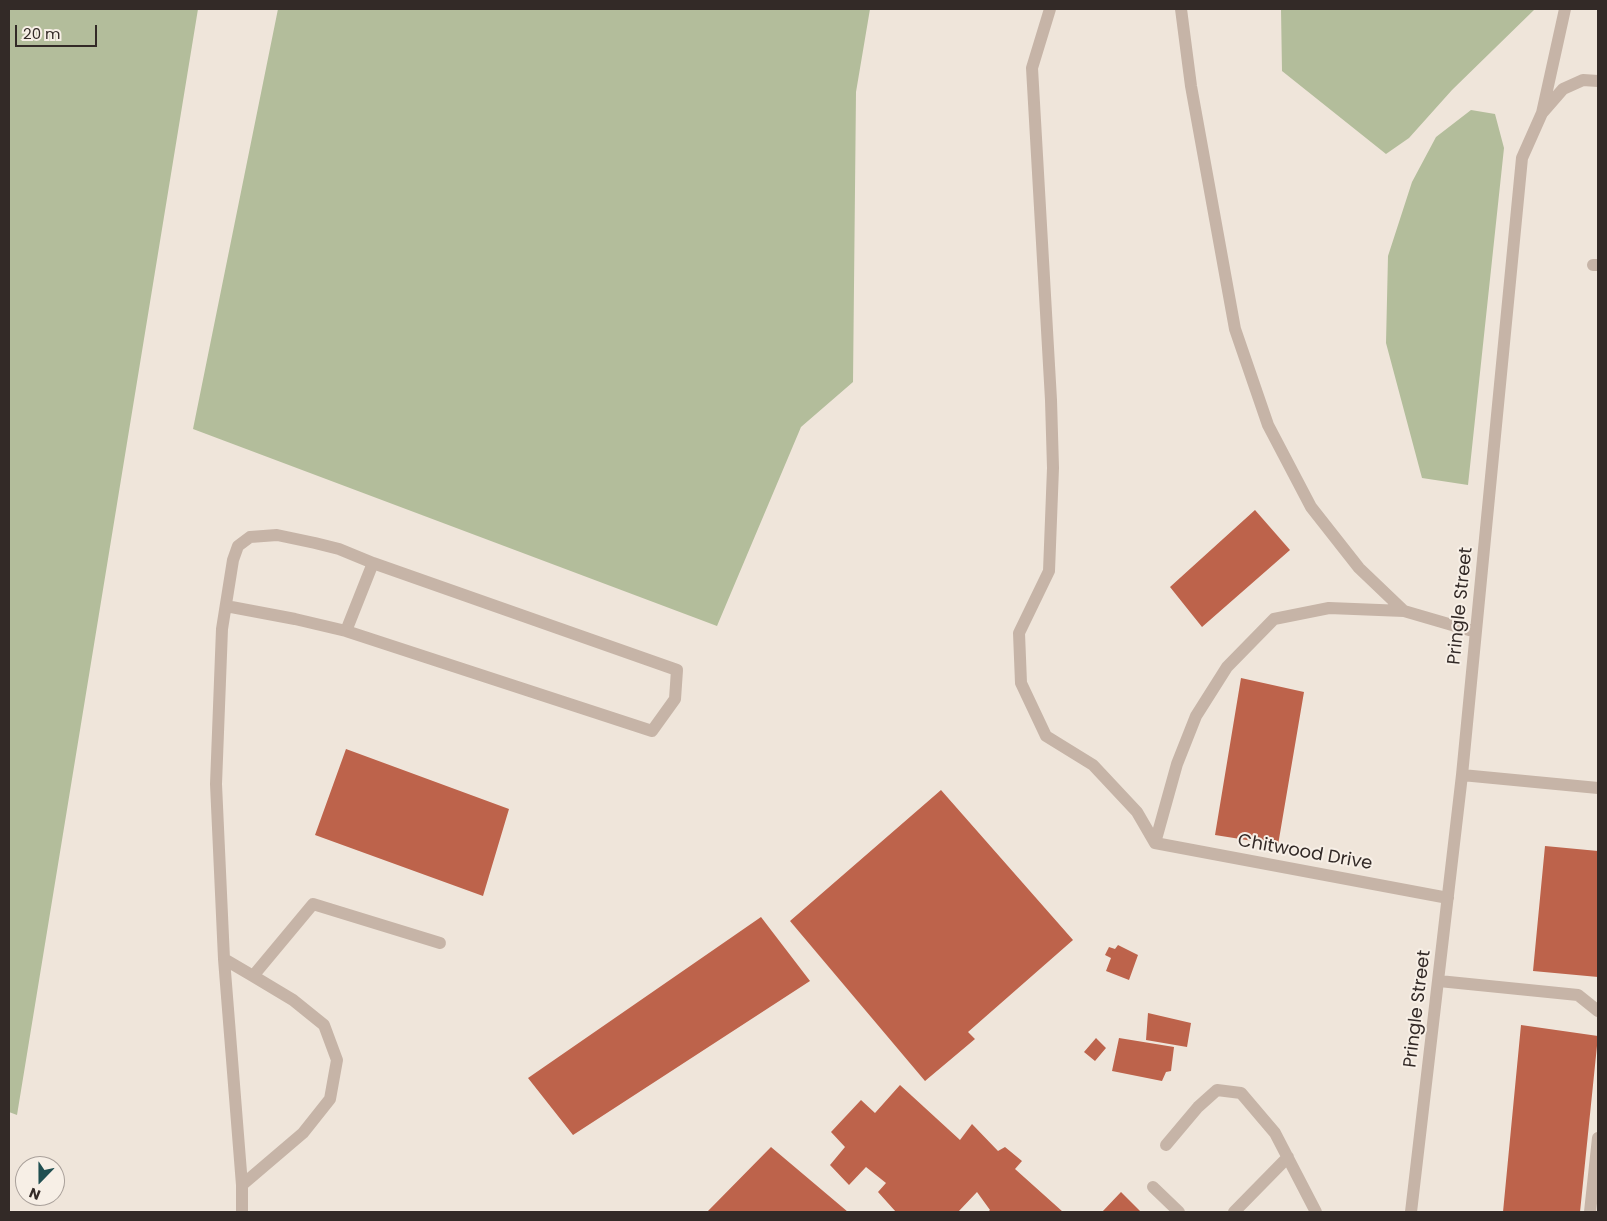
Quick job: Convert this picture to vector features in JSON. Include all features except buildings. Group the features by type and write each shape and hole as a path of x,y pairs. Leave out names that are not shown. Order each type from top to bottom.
{"street":[{"path":"1050,9 1032,68 1051,400 1053,468 1049,571 1018,633 1021,683 1046,736 1093,765 1137,812 1155,843"},
{"path":"1182,9 1192,86 1235,329 1268,425 1311,506 1360,568 1404,611"},
{"name":"Pringle Street","path":"1411,1212 1462,775 1522,158 1542,113 1565,9"},
{"path":"1542,113 1563,90 1583,80 1598,81"},
{"path":"226,606 295,619 346,632 652,732 675,699 677,670 373,563 339,549 277,536 250,537 238,546 233,560 222,629 216,784 224,958 242,1184 242,1212"},
{"path":"346,632 373,563"},
{"path":"1155,843 1177,764 1196,716 1227,667 1274,619 1329,608 1404,611 1476,632"},
{"path":"1462,775 1598,788"},
{"name":"Chitwood Drive","path":"1155,843 1448,898"},
{"path":"253,976 313,904 440,943"},
{"path":"224,958 293,1000 324,1025 337,1060 330,1099 303,1133 242,1184"},
{"path":"1439,981 1578,995 1598,1011"},
{"path":"1166,1145 1198,1107 1217,1090 1240,1093 1275,1133 1316,1212"},
{"path":"1590,1212 1598,1138"},
{"path":"1234,1212 1288,1157"},
{"path":"1153,1187 1178,1212"}],"green space":[{"path":"9,9 198,9 17,1115 9,1112"},
{"path":"278,9 870,9 856,92 853,382 801,427 717,626 193,429"},
{"path":"1281,9 1535,9 1452,90 1409,138 1386,154 1282,71"},
{"path":"1471,110 1495,114 1504,148 1468,485 1422,478 1386,343 1388,256 1412,182 1436,137"}]}
